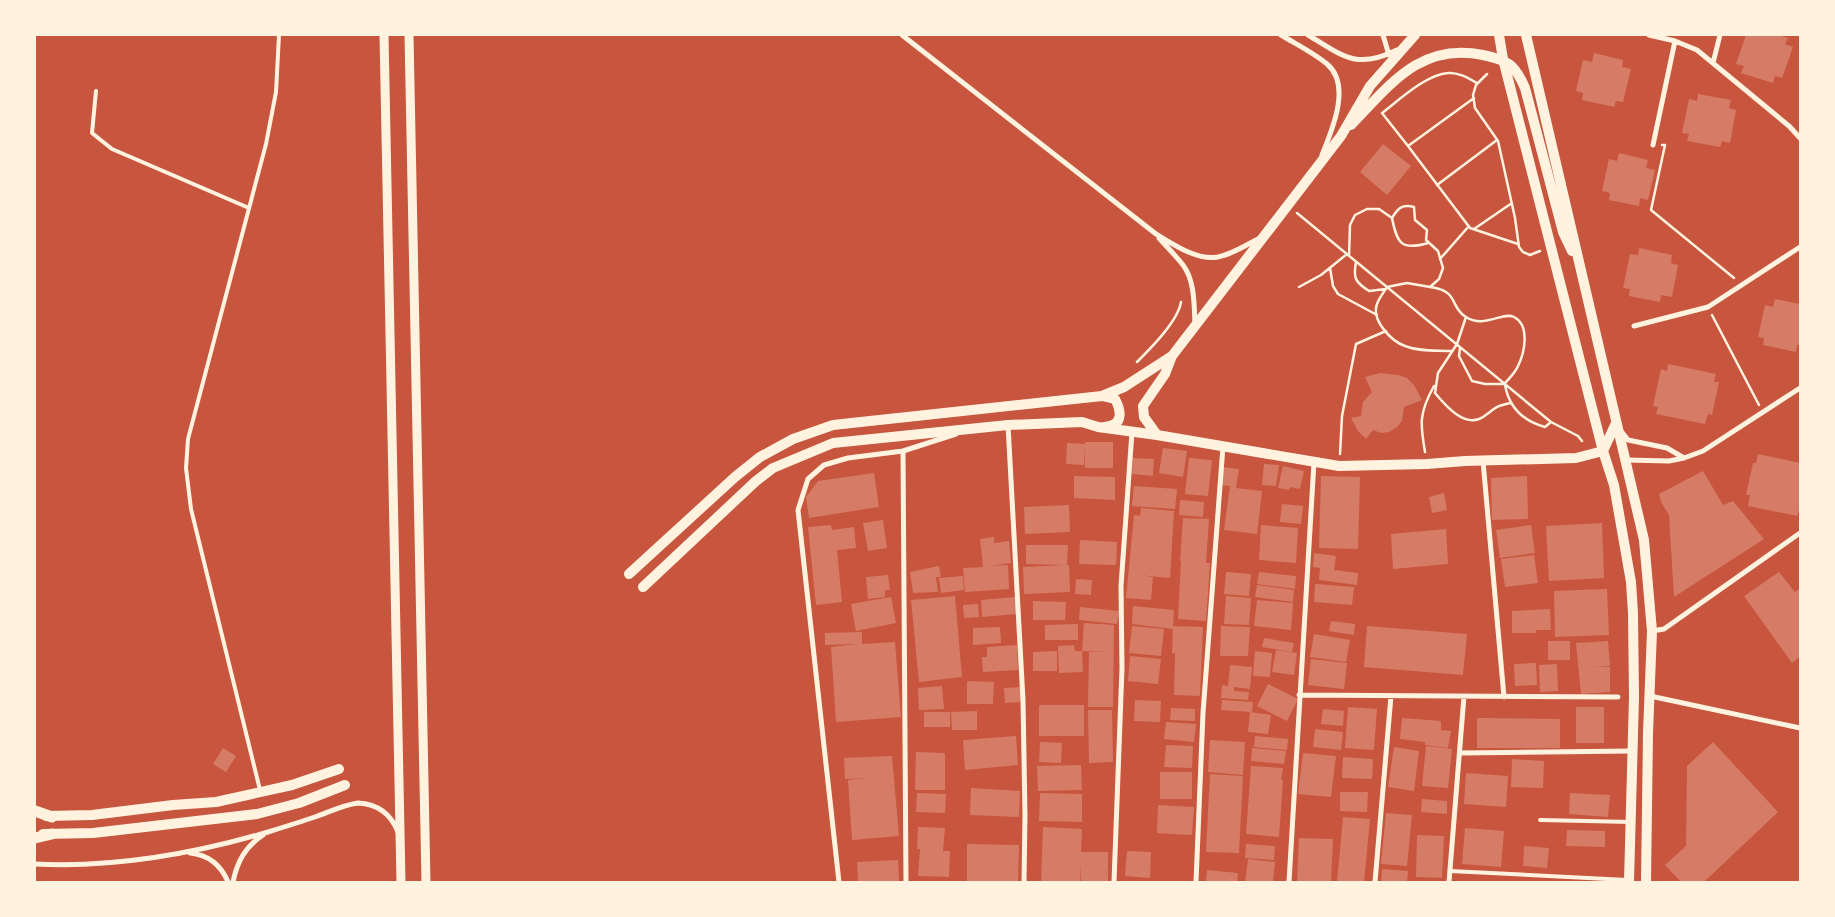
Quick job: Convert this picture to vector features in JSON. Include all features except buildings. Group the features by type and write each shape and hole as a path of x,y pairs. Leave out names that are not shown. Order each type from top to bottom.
{"main road":[{"path":"1157,435 1144,418 1143,406 1165,374 1172,356 1340,136 1370,86 1415,35"},
{"path":"1499,35 1503,59 1551,248 1603,451 1614,485 1631,582 1634,697 1629,881"},
{"path":"1526,35 1644,540 1652,631 1648,733 1646,882"},
{"path":"1340,136 1395,80 1422,61 1435,56 1460,53 1474,53 1503,59 1518,73 1525,88 1563,232 1569,248 1578,258"},
{"path":"628,574 741,472 760,457 793,439 834,425 1102,396 1124,387 1172,356"},
{"path":"1098,427 1114,424 1119,420 1120,409 1115,399 1102,396"},
{"path":"643,587 756,481 773,468 833,443 1008,425 1082,422 1098,427 1157,435 1339,466 1576,458 1603,451"},
{"path":"1603,451 1616,423"},
{"path":"1634,697 1650,696"},
{"path":"35,816 52,817 133,812 173,805 216,802 292,785 339,769"},
{"path":"35,834 110,831 257,814 299,803 345,785"},
{"path":"35,811 52,817"},
{"path":"35,838 52,834"}],"street":[{"path":"384,35 401,882"},
{"path":"409,35 426,882"},
{"path":"902,35 1156,234 1197,256 1217,258 1232,253 1266,234"},
{"path":"1281,35 1327,64 1335,73 1339,83 1335,124 1320,162"},
{"path":"1308,35 1346,58 1377,59 1405,47"},
{"path":"1384,35 1389,55"},
{"path":"1649,35 1674,41 1697,50 1789,126 1800,138"},
{"path":"1713,63 1720,35"},
{"path":"1653,145 1674,41"},
{"path":"1156,234 1183,265 1188,275 1192,289 1196,325"},
{"path":"1634,326 1708,307 1800,248"},
{"path":"1626,460 1669,462 1703,451 1800,388"},
{"path":"1616,423 1628,440 1667,448 1684,458"},
{"path":"1008,425 1023,700 1024,882"},
{"path":"839,882 798,510 808,479 824,465 848,458 903,450 975,428"},
{"path":"1114,882 1122,668 1120,586 1132,432"},
{"path":"1196,882 1203,713 1223,446"},
{"path":"903,450 906,882"},
{"path":"1482,460 1504,697"},
{"path":"1289,882 1314,462"},
{"path":"1652,631 1664,629 1800,533"},
{"path":"1300,695 1618,697"},
{"path":"1375,882 1391,696"},
{"path":"1449,882 1464,696"},
{"path":"1650,696 1800,728"},
{"path":"1460,753 1632,751"},
{"path":"35,864 95,864 139,860 182,853 225,844 358,803 373,805 387,814 397,828 400,837"},
{"path":"233,882 246,849 267,832"},
{"path":"182,853 201,854 209,858 222,870 228,882"}],"lane":[{"path":"260,793 191,509 186,468 188,439 266,144 276,92 280,35"},
{"path":"96,92 92,133 112,150 249,208"},
{"path":"1540,820 1631,822"},
{"path":"1450,872 1629,881"}],"path":[{"path":"1477,83 1457,74 1438,75 1382,113 1468,226 1518,244"},
{"path":"1487,74 1477,83 1474,98 1475,108 1498,140 1512,203 1518,244 1523,252 1530,255 1551,248"},
{"path":"1408,146 1474,98"},
{"path":"1437,185 1498,140"},
{"path":"1653,145 1665,145 1651,210 1742,285"},
{"path":"1474,229 1512,203"},
{"path":"1287,205 1551,422 1578,436 1582,441"},
{"path":"1392,218 1397,209 1406,205 1414,207 1415,220 1427,230 1426,240 1438,251 1443,268 1439,279 1430,286"},
{"path":"1348,255 1350,225 1355,215 1367,209 1379,209 1392,218 1398,241 1405,246 1414,247 1428,243"},
{"path":"1440,259 1468,226"},
{"path":"1298,287 1321,275 1348,255"},
{"path":"1356,262 1354,274 1359,284 1369,291 1407,283 1430,286 1441,288 1452,297 1466,317 1487,322 1504,315 1513,316 1521,324 1524,337 1523,351 1519,365 1504,384"},
{"path":"1330,268 1333,286 1338,294 1377,315"},
{"path":"1387,288 1376,305 1377,320 1386,331 1405,346 1426,350 1452,351"},
{"path":"1132,366 1154,345 1180,310 1181,302"},
{"path":"1708,307 1763,413"},
{"path":"1466,317 1458,346 1459,356 1472,381 1485,384 1504,384"},
{"path":"1339,466 1342,416 1356,344 1386,331"},
{"path":"1458,346 1452,351 1438,373 1434,393 1467,420 1476,420 1496,406 1511,403"},
{"path":"1427,464 1421,417 1424,404 1436,382"},
{"path":"1504,384 1511,403 1524,417 1534,424 1545,427 1551,422"}]}
